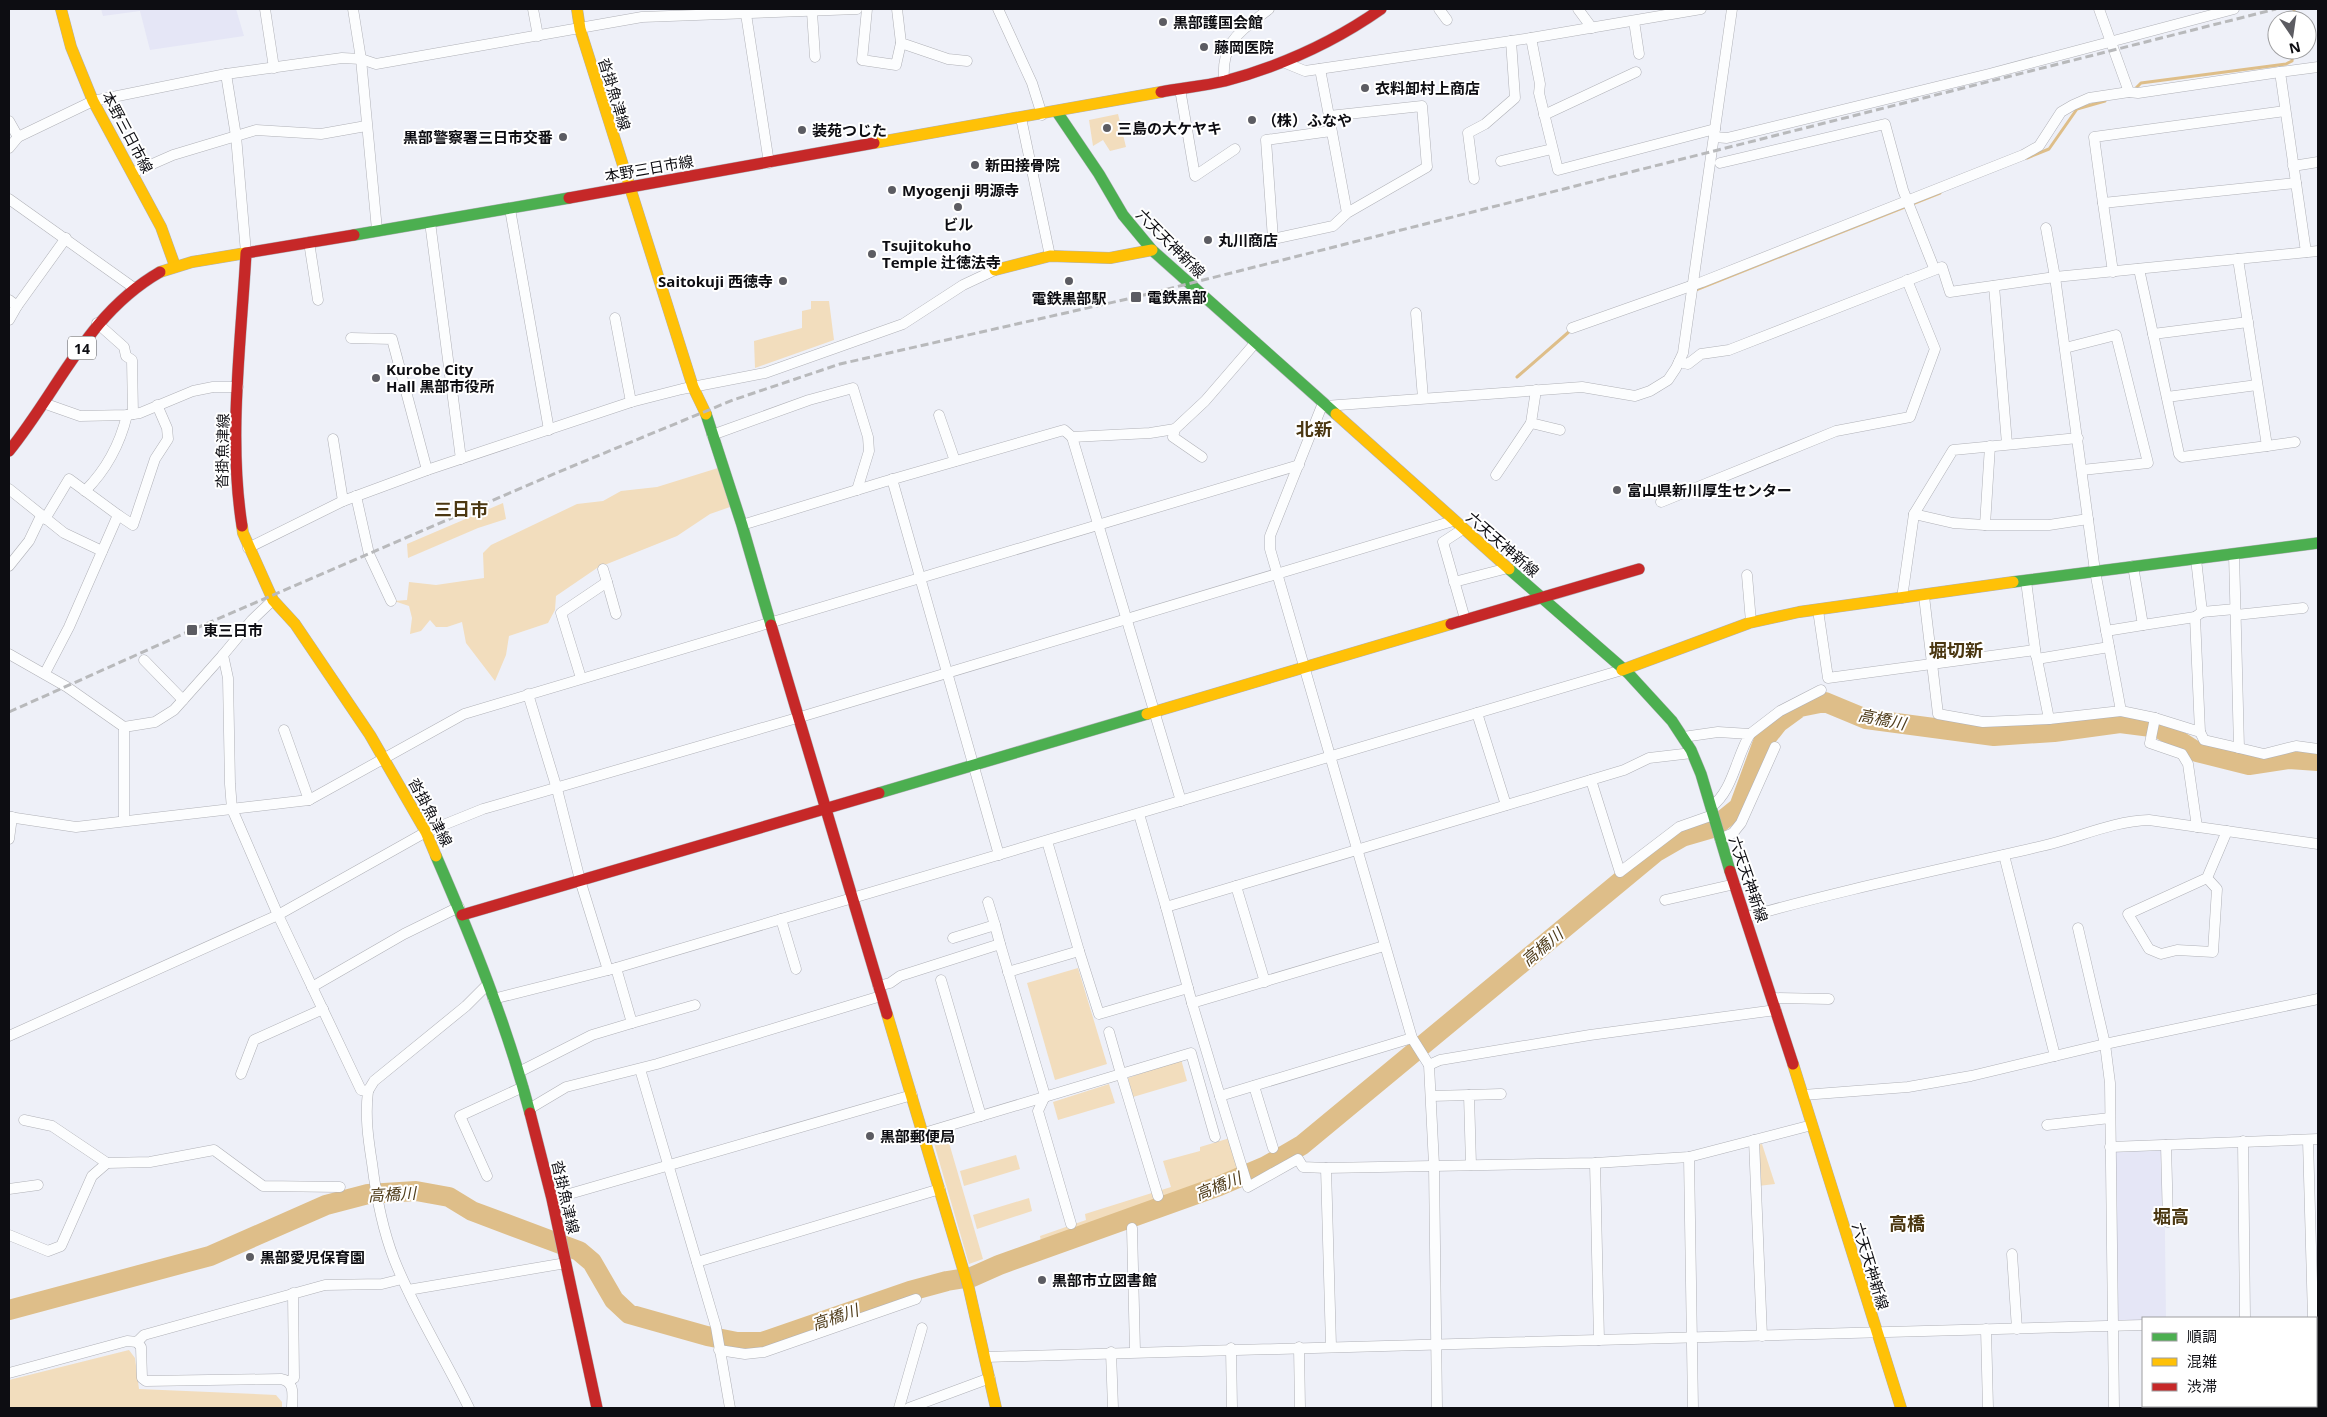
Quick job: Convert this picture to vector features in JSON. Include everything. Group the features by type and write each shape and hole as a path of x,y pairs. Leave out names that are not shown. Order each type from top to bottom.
{"main road":[{"name":"本野三日市線","path":"61,9 71,47 93,101 161,227 175,266"},
{"name":"沓掛魚津線","path":"577,9 580,29 628,186 693,387 712,435 742,525 797,718 924,1133 964,1271 986,1357 996,1408"},
{"path":"1057,112 1224,81 1284,62 1341,36 1381,9"},
{"name":"本野三日市線","path":"246,253 510,209 628,186 1057,112"},
{"name":"六天天神新線","path":"1057,112 1099,174 1123,215 1152,250 1622,670 1664,711 1683,737 1702,773 1719,836 1747,917 1901,1408"},
{"path":"995,270 1050,256 1110,258 1152,250"},
{"name":"沓掛魚津線","path":"246,253 238,387 236,488 239,520 248,548 273,600 295,624 384,759 426,832 460,911 519,1072 552,1199 597,1408"},
{"name":"14","path":"9,451 46,404 97,323 134,288 159,272 175,266 246,253"},
{"path":"1622,670 1751,622 1818,610 2095,571 2234,554 2316,541"},
{"path":"460,911 580,880 1305,668 1639,568"}],"street":[{"path":"265,9 274,68"},
{"path":"353,9 361,59 377,230"},
{"path":"533,9 538,36"},
{"path":"9,148 18,137 93,101 226,74 342,58 361,59 376,64 642,17 683,12 746,14 781,10 812,12 856,9"},
{"path":"867,9 862,60 896,65 901,43 897,9"},
{"path":"998,9 1032,84 1042,115"},
{"path":"1224,81 1223,63 1227,49 1239,34 1269,9"},
{"path":"1439,9 1448,20"},
{"path":"1578,9 1592,28"},
{"path":"1284,62 1305,71 1531,38 1701,9"},
{"path":"1437,1408 1434,1165 1429,1065 1412,1038 1384,946 1270,549 1270,536 1321,408 1325,406 1582,387 1634,396 1650,391 1668,380 1683,353 1732,9"},
{"path":"2099,9 2130,92"},
{"path":"1531,38 1544,115 1558,170 1715,133 1727,138 2112,42 2234,9"},
{"path":"812,12 815,57"},
{"path":"746,14 769,163"},
{"path":"1634,21 1639,54"},
{"path":"1474,179 1468,132 1486,124 1515,98 1511,41"},
{"path":"901,43 948,58 967,60"},
{"path":"1572,328 1693,284 2023,155 2039,146 2061,112 2089,98 2130,92 2138,93 2318,67"},
{"path":"1320,69 1347,213"},
{"path":"1544,115 1636,72"},
{"path":"2280,72 2306,252"},
{"path":"226,74 236,136 246,253"},
{"path":"1180,89 1195,176 1235,149"},
{"path":"1329,116 1422,106 1428,167 1347,213 1333,226 1273,239 1266,140 1331,131"},
{"path":"2113,272 2094,137 2285,111"},
{"path":"1021,118 1050,256"},
{"path":"9,121 18,137"},
{"path":"1720,164 1885,124 1907,201 1934,268"},
{"path":"132,173 173,155 256,130 321,134 366,126"},
{"path":"1501,161 1552,149"},
{"path":"2293,166 2318,162"},
{"path":"2103,203 2296,183"},
{"path":"9,199 134,288"},
{"path":"510,209 549,430"},
{"path":"430,222 461,459"},
{"path":"2046,228 2055,277 2095,571 2121,711"},
{"path":"9,320 13,303 66,238"},
{"path":"309,242 318,300"},
{"path":"1679,362 1688,364 1701,354 1729,350 1934,268 1942,267 1950,292 2055,277 2318,251"},
{"path":"2238,259 2267,446"},
{"path":"2139,269 2179,454 2182,457 2295,442"},
{"path":"248,548 343,501 427,470 631,402 693,387 765,373 903,324 963,285 995,270"},
{"path":"1661,502 1836,431 1910,417 1935,349 1907,280"},
{"path":"1994,286 2007,444"},
{"path":"1416,314 1423,398"},
{"path":"615,318 631,402"},
{"path":"2153,334 2248,322"},
{"path":"85,491 100,476 121,439 130,415 132,360 126,356 124,347 97,323"},
{"path":"2065,348 2116,336 2148,464 2082,470"},
{"path":"351,338 392,339 427,470"},
{"path":"1072,437 1150,433 1175,429 1205,401 1256,342"},
{"path":"2167,397 2257,385"},
{"path":"46,404 80,416 130,415 193,390 213,387 238,387"},
{"path":"712,435 809,400 853,388 868,437 870,451 857,490"},
{"path":"1496,475 1531,423 1536,390"},
{"path":"9,566 30,541 69,479 133,524 155,460 168,439 167,428 157,405"},
{"path":"939,415 955,461"},
{"path":"1531,423 1560,430"},
{"path":"1175,429 1174,438 1202,457"},
{"path":"742,525 892,479 1064,430 1072,437 1181,801"},
{"path":"1902,598 1914,514 1953,450 2078,438"},
{"path":"333,439 343,501"},
{"path":"1986,525 1990,446"},
{"path":"9,839 11,817 76,827 309,800 464,714 769,621 1299,464"},
{"path":"892,479 999,855"},
{"path":"9,489 64,533 102,551"},
{"path":"356,496 368,554 391,601"},
{"path":"1914,514 1953,523 1986,525 2048,525 2088,519"},
{"path":"45,673 69,627 118,515"},
{"path":"9,1036 278,915 426,832 483,809 557,789 947,672 1458,525"},
{"path":"1458,525 1442,542 1465,619"},
{"path":"2234,554 2239,748"},
{"path":"2196,558 2200,732 2204,740 2264,754 2296,746 2318,749"},
{"path":"2134,566 2143,625"},
{"path":"1454,582 1508,568"},
{"path":"604,569 616,614"},
{"path":"1747,574 1751,622"},
{"path":"2026,581 2036,655 2049,719"},
{"path":"581,678 561,613 607,582"},
{"path":"1924,596 1938,714 1983,722 2049,719 2121,711 2155,718 2200,732"},
{"path":"9,654 45,673 124,727 155,722 174,710 252,620 273,600"},
{"path":"2106,632 2198,615 2303,608"},
{"path":"1818,610 1828,678 1932,665 2109,647"},
{"path":"223,655 228,678 232,809 278,915 361,1090 368,1091"},
{"path":"144,660 183,700"},
{"path":"493,999 612,969 1622,670"},
{"path":"1591,780 1620,872 1679,828 1712,811 1721,800 1743,744 1750,734 1780,711 1820,690"},
{"path":"528,694 557,789 580,880 632,1023"},
{"path":"1477,713 1506,805"},
{"path":"2155,718 2150,743 2182,754 2188,764 2197,827"},
{"path":"124,727 124,820"},
{"path":"284,730 309,800"},
{"path":"1683,737 1718,732 1750,734"},
{"path":"1719,836 1733,833 1741,823 1775,747"},
{"path":"1166,907 1624,770 1649,758 1692,753"},
{"path":"1139,814 1192,1003 1248,1187 1298,1160 1303,1168 1326,1168 1594,1163 1688,1157 1812,1125"},
{"path":"1747,917 1815,897 2069,840 2130,820 2149,820 2318,844"},
{"path":"2207,878 2217,889 2213,952 2177,950 2161,954 2149,949 2128,914 2207,878 2227,832"},
{"path":"1047,841 1099,1014 1188,988"},
{"path":"2004,855 2055,1056"},
{"path":"1665,900 1735,884"},
{"path":"1236,886 1265,982"},
{"path":"988,902 1045,1096 1038,1111 1071,1224"},
{"path":"312,986 404,934 460,911"},
{"path":"781,919 796,968"},
{"path":"953,938 995,925"},
{"path":"2078,928 2105,1044 2110,1083 2114,1408"},
{"path":"529,1109 566,1087 640,1069 880,991 900,976 1000,944"},
{"path":"1192,1003 1384,946"},
{"path":"1008,972 1080,951"},
{"path":"941,980 981,1116"},
{"path":"468,1408 402,1279 386,1235 375,1188 366,1119 368,1091 374,1081 466,1006 487,985"},
{"path":"1772,998 1829,999"},
{"path":"1803,1095 1908,1087 1971,1076 2105,1044 2318,999"},
{"path":"519,1072 592,1035 695,1005"},
{"path":"241,1074 254,1040 323,1009"},
{"path":"1429,1065 1440,1060 1590,1034 1776,1010"},
{"path":"1109,1032 1158,1196"},
{"path":"1220,1096 1412,1038"},
{"path":"924,1133 1190,1053 1215,1137"},
{"path":"640,1069 716,1328 730,1408"},
{"path":"1254,1086 1273,1148"},
{"path":"487,1176 460,1116 523,1087"},
{"path":"1431,1096 1501,1094"},
{"path":"552,1199 912,1095"},
{"path":"1469,1095 1471,1165"},
{"path":"2047,1126 2110,1118"},
{"path":"24,1120 52,1126 106,1162 150,1162 214,1150 262,1186 340,1187"},
{"path":"1754,1140 1762,1336"},
{"path":"2110,1147 2313,1140 2313,1317"},
{"path":"2243,1141 2245,1317"},
{"path":"2166,1145 2168,1222"},
{"path":"1688,1157 1694,1408"},
{"path":"9,1235 48,1251 61,1246 92,1176 106,1162"},
{"path":"1594,1163 1599,1340"},
{"path":"1326,1168 1331,1346"},
{"path":"9,1189 38,1185"},
{"path":"697,1262 940,1189"},
{"path":"1132,1228 1135,1352"},
{"path":"2012,1254 2017,1328"},
{"path":"408,1290 566,1263"},
{"path":"9,1373 127,1342 137,1342 144,1335 325,1285 382,1284 402,1279"},
{"path":"137,1342 141,1347 142,1378 146,1381 289,1381 294,1378 293,1293"},
{"path":"719,1350 745,1354 764,1352 916,1299"},
{"path":"986,1357 1231,1348 1692,1338 2142,1325"},
{"path":"899,1408 922,1328"},
{"path":"1986,1329 1988,1408"},
{"path":"1300,1347 1300,1408"},
{"path":"1231,1348 1232,1408"},
{"path":"1111,1352 1113,1408"},
{"path":"909,1408 990,1378"},
{"path":"289,1381 292,1385 292,1408"}],"shaded area":[{"path":"101,9 236,9 244,36 150,50 140,11 103,16"},
{"path":"1118,114 1126,147 1110,151 1103,140 1093,146 1089,120"},
{"path":"811,301 829,301 834,340 755,368 754,341 802,328 802,311 811,309"},
{"path":"718,468 730,507 710,514 677,536 597,568 556,596 555,610 548,623 509,636 506,655 495,681 466,643 462,622 447,627 436,627 430,620 421,631 410,634 412,618 409,606 394,601 407,600 409,582 436,585 484,578 483,553 491,545 577,504 603,501 621,491 657,487"},
{"path":"503,503 506,519 478,528 408,558 407,544"},
{"path":"1078,968 1107,1064 1055,1080 1027,983"},
{"path":"1181,1059 1187,1081 1133,1097 1128,1078"},
{"path":"1109,1084 1115,1103 1058,1120 1053,1102"},
{"path":"947,1136 983,1259 969,1264 933,1140"},
{"path":"1230,1138 1239,1170 1041,1242 1040,1236 1086,1220 1085,1214 1171,1187 1163,1161 1200,1151 1200,1147"},
{"path":"1762,1144 1775,1184 1758,1186 1756,1145"},
{"path":"2164,1149 2166,1317 2142,1317 2142,1320 2118,1321 2113,1150"},
{"path":"1016,1155 1020,1169 964,1186 960,1171"},
{"path":"1029,1198 1032,1211 977,1229 973,1215"},
{"path":"129,1350 135,1358 139,1389 276,1395 282,1402 282,1408 9,1408 9,1380"}],"waterway":[{"path":"2135,89 2141,83 2286,64 2292,60"},
{"path":"2027,158 2049,149 2077,109 2105,101"},
{"path":"1693,291 1940,193"},
{"path":"1517,377 1571,330"},
{"name":"高橋川","path":"9,1310 210,1256 326,1205 368,1194 416,1191 449,1197 472,1211 579,1251 592,1262 614,1300 629,1314 707,1336 737,1342 762,1342 910,1291 947,1281 972,1277 999,1265 1219,1186 1266,1166 1302,1145 1656,852 1682,837 1713,828 1739,807 1763,742 1778,723 1800,707 1825,702 1866,719 1994,736 2054,732 2120,723 2159,728 2197,752 2249,765 2289,759 2318,761"}],"railway":[{"path":"9,712 192,630 556,473 733,400 840,364 1136,297 2276,9"}],"traffic: fast":[{"path":"1057,112 1099,174 1123,215 1152,250 1336,414"},
{"path":"354,235 569,198"},
{"path":"706,414 742,525 771,625"},
{"path":"2013,582 2318,543"},
{"path":"1509,569 1628,673 1672,721 1691,750 1701,774 1730,871"},
{"path":"879,793 1147,714"},
{"path":"436,856 463,919 500,1015 530,1113"}],"traffic: slow":[{"path":"61,9 71,47 93,101 161,227 175,266"},
{"path":"577,9 580,29 693,387 706,414"},
{"path":"874,143 1161,92"},
{"path":"995,270 1050,256 1110,258 1152,250"},
{"path":"160,272 192,262 246,253"},
{"path":"1336,414 1509,569"},
{"path":"242,526 243,533 273,600 295,624 370,735 426,832 436,856"},
{"path":"1622,670 1749,623 1799,612 2013,582"},
{"path":"1147,714 1451,624"},
{"path":"887,1014 969,1289 996,1408"},
{"path":"1793,1064 1901,1408"}],"traffic: jam":[{"path":"1161,92 1225,81 1266,68 1326,42 1381,9"},
{"path":"569,198 874,143"},
{"path":"242,526 238,492 236,424 246,253 354,235"},
{"path":"9,451 94,330 135,289 160,272"},
{"path":"1451,624 1639,569"},
{"path":"771,625 887,1014"},
{"path":"462,915 879,793"},
{"path":"1730,871 1793,1064"},
{"path":"530,1113 552,1199 597,1408"}],"place":[{"name":"黒部護国会館","path":"1163,22"},
{"name":"藤岡医院","path":"1204,47"},
{"name":"衣料卸村上商店","path":"1365,88"},
{"name":"（株）ふなや","path":"1252,120"},
{"name":"三島の大ケヤキ","path":"1107,128"},
{"name":"装苑つじた","path":"802,130"},
{"name":"黒部警察署三日市交番","path":"563,137"},
{"name":"新田接骨院","path":"975,165"},
{"name":"Myogenji 明源寺","path":"892,190"},
{"name":"ビル","path":"958,207"},
{"name":"丸川商店","path":"1208,240"},
{"name":"Tsujitokuho Temple 辻徳法寺","path":"872,254"},
{"name":"Saitokuji 西徳寺","path":"783,281"},
{"name":"電鉄黒部駅","path":"1069,281"},
{"name":"電鉄黒部","path":"1136,297"},
{"name":"Kurobe City Hall 黒部市役所","path":"376,378"},
{"name":"富山県新川厚生センター","path":"1617,490"},
{"name":"東三日市","path":"192,630"},
{"name":"黒部郵便局","path":"870,1136"},
{"name":"黒部愛児保育園","path":"250,1257"},
{"name":"黒部市立図書館","path":"1042,1280"}],"district":[{"name":"北新","path":"1314,429"},
{"name":"三日市","path":"461,509"},
{"name":"堀切新","path":"1956,650"},
{"name":"堀高","path":"2171,1216"},
{"name":"高橋","path":"1907,1223"}]}
